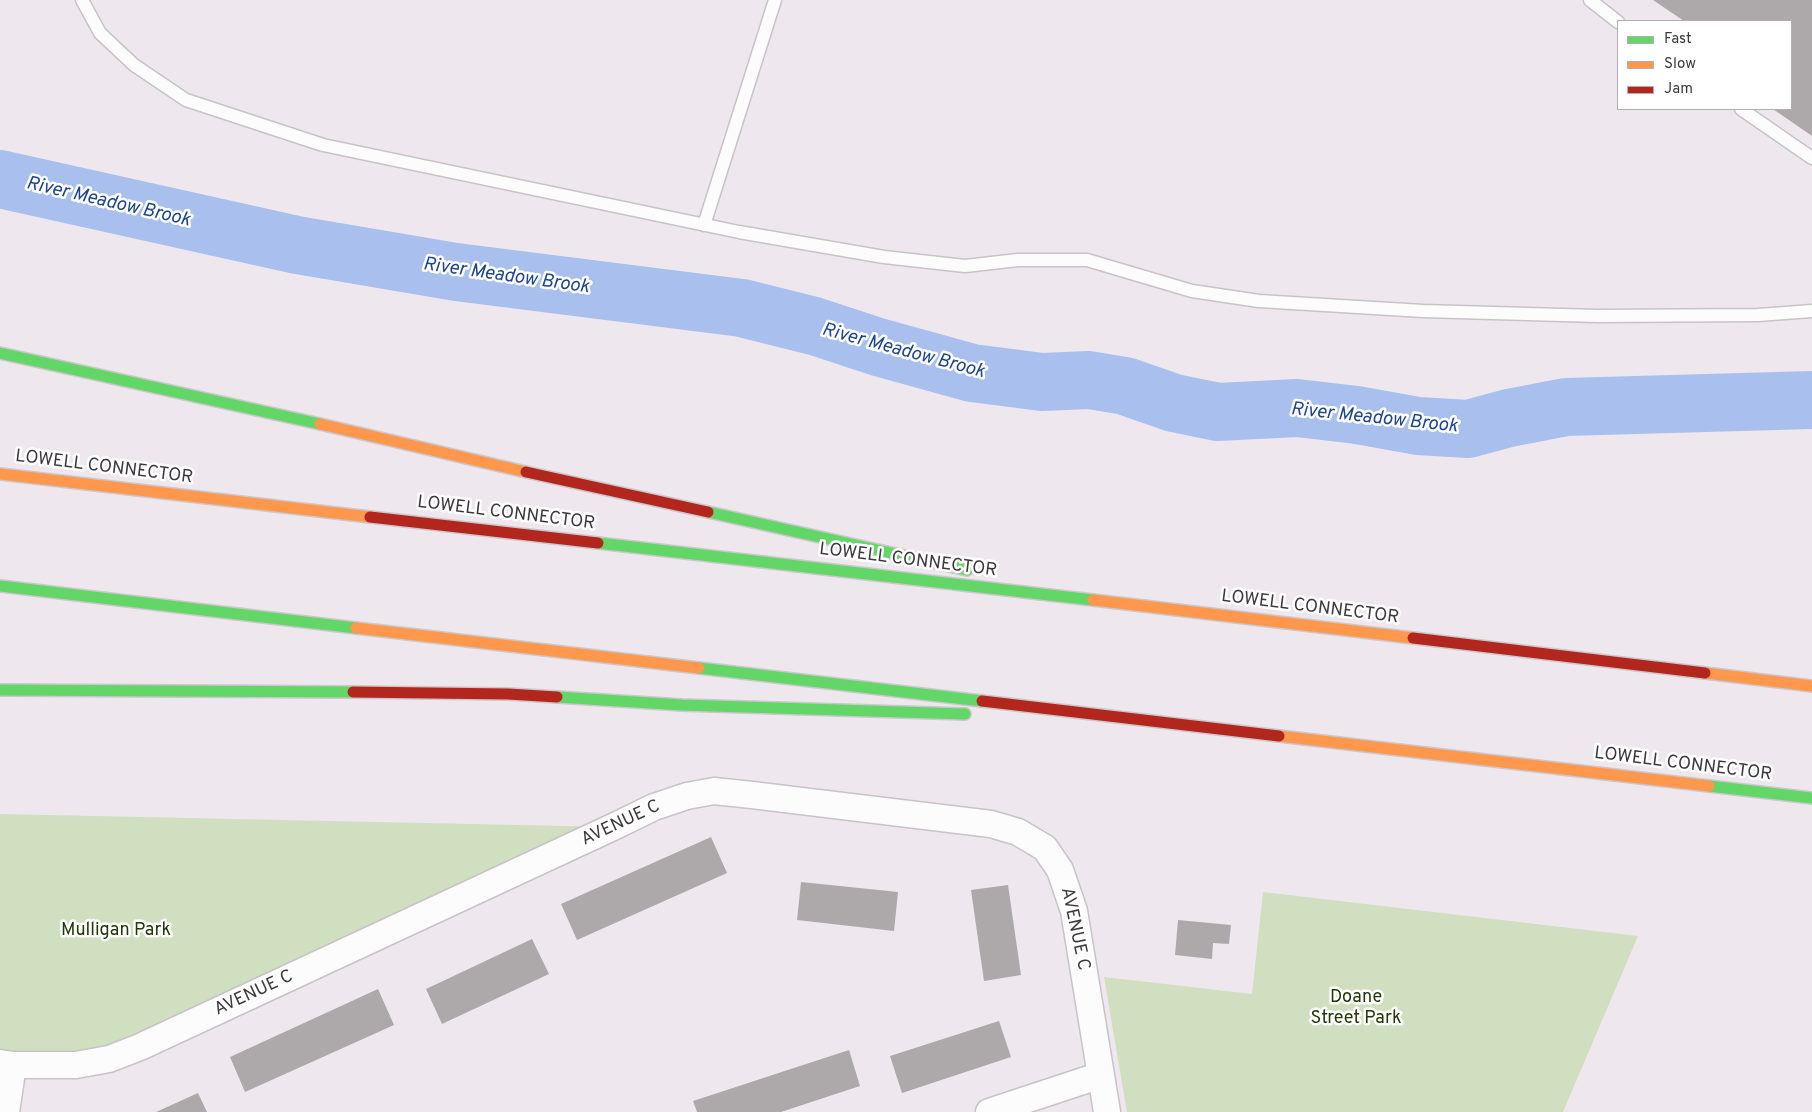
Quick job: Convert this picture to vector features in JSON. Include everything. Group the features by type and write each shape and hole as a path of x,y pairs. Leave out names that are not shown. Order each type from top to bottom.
{"highway":[{"path":"0,353 368,435 550,478 839,540 974,572"},
{"name":"LOWELL CONNECTOR","path":"0,474 1100,601 1812,686"},
{"path":"1003,578 1100,601"},
{"name":"LOWELL CONNECTOR","path":"0,586 1812,798"},
{"path":"0,690 451,693 527,695 682,705 985,714 1088,712"}],"street":[{"name":"AVENUE C","path":"6,1064 76,1065 109,1059 140,1047 613,828 654,807 687,796 714,791 991,824 1018,832 1045,848 1060,870 1074,911 1107,1112"},
{"path":"6,1064 6,1112"},
{"path":"989,1112 1101,1075"}],"lane":[{"path":"82,0 100,33 134,66 186,100 323,145 704,225 884,257 965,266 1018,260 1087,260 1192,292 1258,301 1423,311 1597,316 1758,314 1812,311"},
{"path":"704,225 775,0"},
{"path":"1590,0 1617,21"},
{"path":"1742,110 1812,158"}],"green space":[{"name":"Mulligan Park","path":"0,814 613,827 140,1047 0,1063"},
{"name":"Doane Street Park","path":"1263,892 1638,936 1563,1112 1127,1112 1104,977 1252,994"}],"building":[{"path":"1653,0 1812,0 1812,136 1774,110 1792,110 1792,20 1683,20"},
{"path":"711,837 727,873 577,940 561,904"},
{"path":"801,882 898,892 894,931 797,920"},
{"path":"1008,885 1021,975 984,981 971,890"},
{"path":"1178,920 1231,925 1229,944 1213,943 1212,959 1175,955"},
{"path":"532,939 549,974 442,1024 426,989"},
{"path":"378,989 394,1025 245,1092 230,1057"},
{"path":"999,1021 1011,1057 902,1093 890,1056"},
{"path":"849,1050 860,1086 781,1112 697,1112 693,1101"},
{"path":"198,1093 207,1112 156,1112"}],"waterway":[{"name":"River Meadow Brook","path":"0,179 297,245 456,272 742,308 814,326 878,347 972,373 1042,382 1089,380 1125,386 1174,403 1218,412 1297,408 1357,415 1418,426 1468,429 1509,418 1566,407 1812,400"}],"traffic: fast":[{"path":"0,353 320,424"},
{"path":"708,512 967,570"},
{"path":"598,543 1093,600"},
{"path":"0,586 356,628"},
{"path":"699,668 982,701"},
{"path":"0,690 353,692"},
{"path":"557,697 682,705 965,714"},
{"path":"1709,786 1812,798"}],"traffic: slow":[{"path":"320,424 526,472"},
{"path":"0,474 370,517"},
{"path":"1093,600 1413,638"},
{"path":"356,628 699,668"},
{"path":"1705,673 1812,686"},
{"path":"1279,736 1709,786"}],"traffic: jam":[{"path":"526,472 708,512"},
{"path":"370,517 598,543"},
{"path":"1413,638 1705,673"},
{"path":"353,692 508,694 557,697"},
{"path":"982,701 1279,736"}]}
